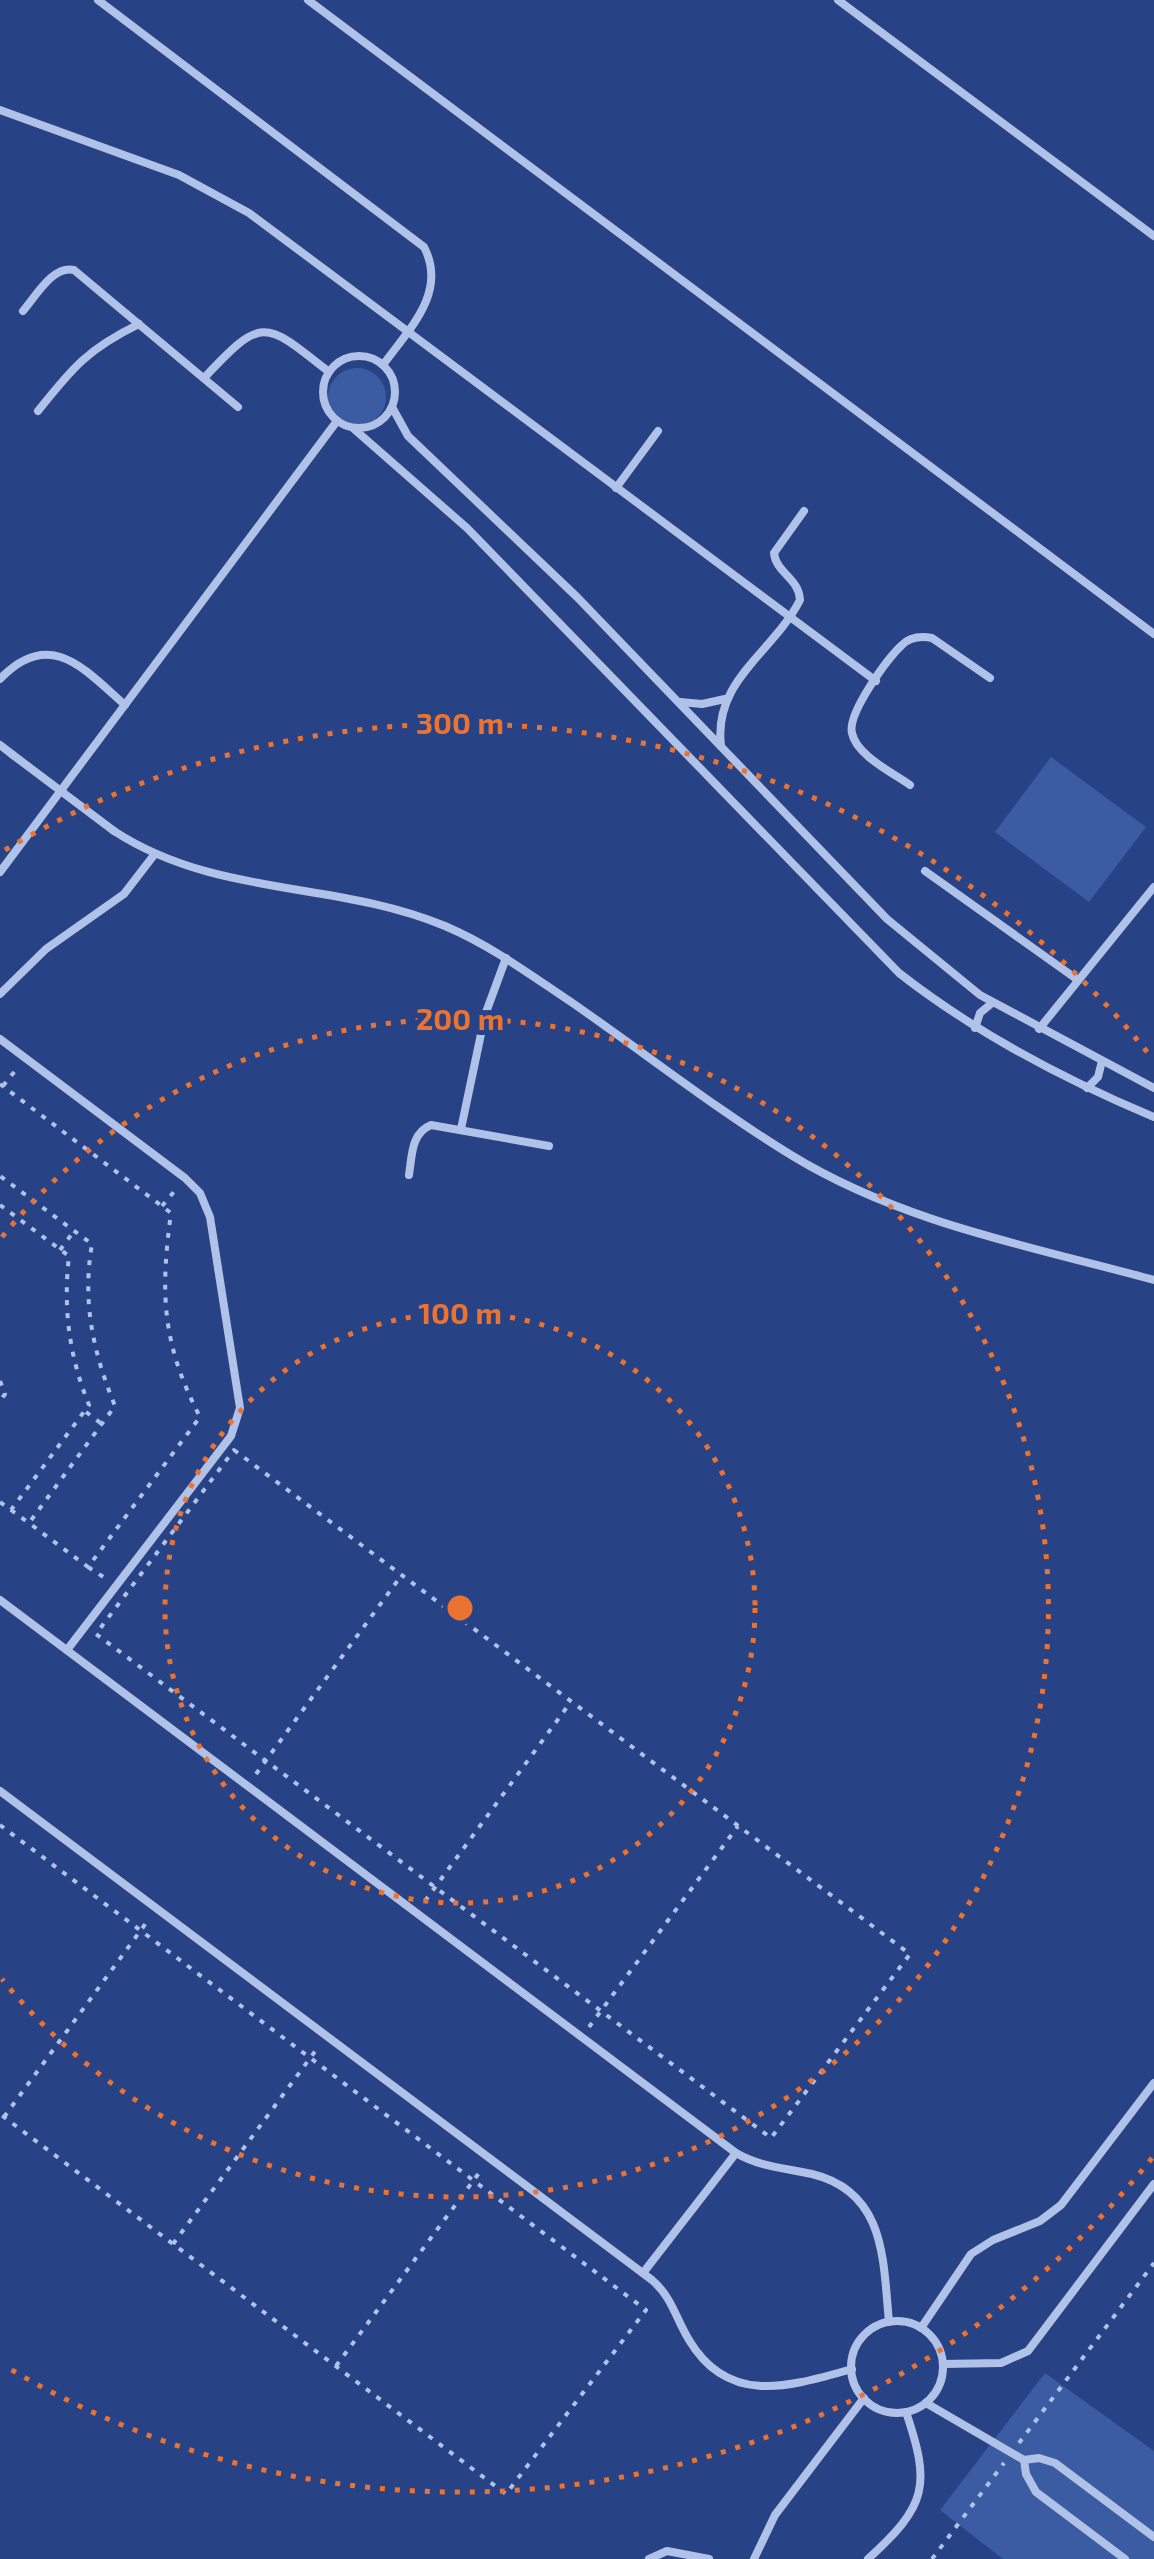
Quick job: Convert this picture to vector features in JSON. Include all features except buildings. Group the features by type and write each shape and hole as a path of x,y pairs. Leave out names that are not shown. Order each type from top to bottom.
{"lane":[{"path":"98,0 416,238 430,258 433,283 425,306 383,365"},
{"path":"308,0 1154,634"},
{"path":"838,0 1154,236"},
{"path":"0,110 155,165 248,212 876,681"},
{"path":"23,311 58,271 70,268 238,406"},
{"path":"38,411 81,358 139,324"},
{"path":"204,378 239,341 264,332 289,340 329,372"},
{"path":"1154,1088 992,1002 887,919 522,542 408,436 392,408 393,380 383,365 367,357 350,357 329,372 323,398 337,422 354,428 467,528 900,973 975,1028 1087,1088 1154,1117"},
{"path":"354,428 372,426 392,408"},
{"path":"0,872 337,422"},
{"path":"616,488 658,431"},
{"path":"721,748 725,698 798,605 799,589 777,565 774,553 804,510"},
{"path":"910,786 859,748 852,736 851,720 903,644 922,636 941,642 990,678"},
{"path":"0,678 34,655 57,655 79,664 125,705"},
{"path":"678,702 702,704 725,698"},
{"path":"0,745 114,831 154,855 250,884 377,904 444,926 506,958 790,1155 856,1190 926,1218 1154,1280"},
{"path":"0,994 46,949 124,894 154,855"},
{"path":"925,871 1078,980"},
{"path":"1038,1029 1154,887"},
{"path":"461,1129 485,1014 506,958"},
{"path":"975,1028 980,1012 992,1002"},
{"path":"0,1039 200,1193 210,1217 239,1398 239,1418 232,1436 67,1650"},
{"path":"1087,1088 1098,1077 1102,1061"},
{"path":"409,1175 416,1137 431,1125 550,1146"},
{"path":"0,1600 736,2153 758,2164 819,2176 856,2198 879,2235 889,2322"},
{"path":"0,1791 643,2273 668,2297 694,2349 720,2372 752,2386 786,2387 852,2370"},
{"path":"921,2328 971,2254 1040,2220 1061,2205 1154,2084"},
{"path":"643,2273 736,2153"},
{"path":"943,2364 1002,2363 1028,2351 1154,2184"},
{"path":"900,2321 921,2328 936,2343 943,2364 940,2385 926,2403 906,2412 883,2410 864,2398 852,2370 856,2348 869,2331 889,2322 900,2321"},
{"path":"754,2559 776,2515 864,2398"},
{"path":"926,2403 1024,2460 1055,2462 1154,2537"},
{"path":"868,2559 901,2524 922,2482 920,2454 906,2412"},
{"path":"1024,2460 1026,2474 1036,2492 1126,2559"},
{"path":"649,2559 667,2550 709,2559"}],"path":[{"path":"26,1058 1,1085 170,1213 163,1271 167,1326 180,1376 200,1417 88,1567"},
{"path":"0,1176 92,1244 86,1286 90,1330 115,1406 29,1523"},
{"path":"162,1206 185,1178"},
{"path":"0,1205 69,1256 67,1323 89,1405 11,1510"},
{"path":"60,1250 74,1231"},
{"path":"0,1380 5,1394 0,1400"},
{"path":"84,1411 102,1424"},
{"path":"234,1450 571,1702 910,1954 771,2138 96,1634 234,1450"},
{"path":"0,1502 116,1586"},
{"path":"248,1786 402,1575"},
{"path":"416,1913 571,1702"},
{"path":"0,1825 141,1931 310,2058 646,2310 506,2494 2,2115 141,1931 157,1909"},
{"path":"581,2037 738,1826"},
{"path":"173,2244 326,2036"},
{"path":"336,2366 490,2158"},
{"path":"932,2559 1154,2263"}],"shaded area":[{"path":"357,368 378,376 386,397 378,418 357,426 336,418 328,397 336,376"},
{"path":"1051,757 1146,827 1089,902 995,832"},
{"path":"1045,2373 1154,2451 1154,2559 1003,2559 940,2510"}]}
